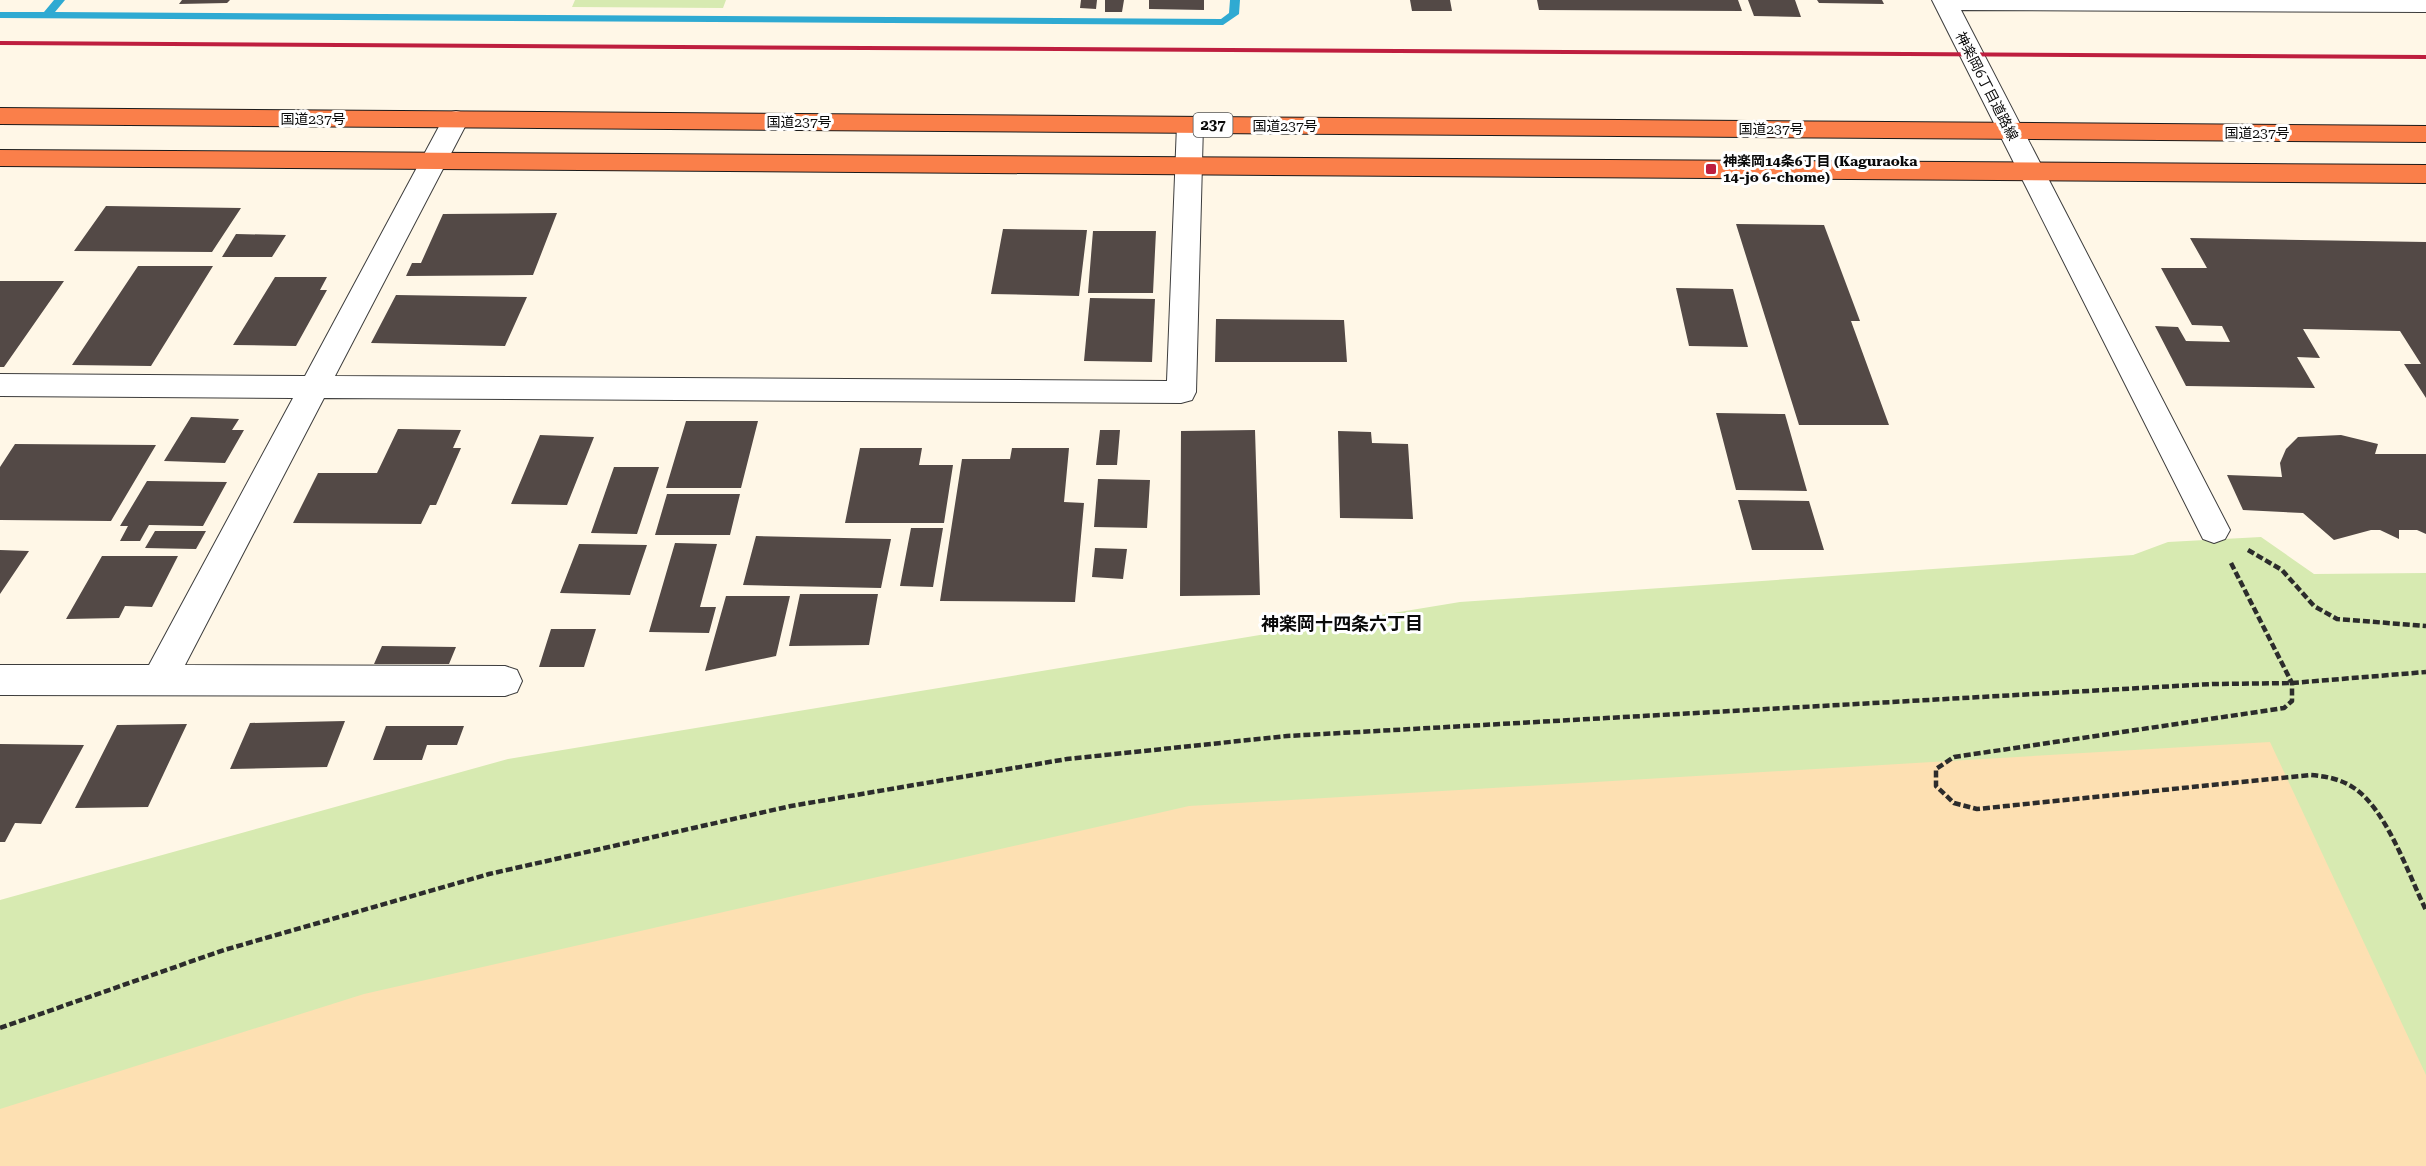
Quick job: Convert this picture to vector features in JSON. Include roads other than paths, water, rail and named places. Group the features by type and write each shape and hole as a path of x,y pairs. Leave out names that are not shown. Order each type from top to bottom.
{"highway":[{"name":"国道237号","path":"0,116 2426,134"},
{"path":"0,158 2426,174"}],"street":[{"path":"1945,1 2426,5"},
{"name":"神楽岡6丁目道路線","path":"1945,1 2214,530"},
{"path":"160,679 456,119"},
{"path":"0,384 1181,392 1190,125"},
{"path":"0,680 505,681"}],"waterway":[{"path":"47,15 60,0"},
{"path":"47,15 1223,22 1234,14 1235,0"},
{"path":"0,15 47,15"}],"railway":[{"path":"0,43 2426,57"}],"place":[{"name":"神楽岡14条6丁目 (Kaguraoka 14-jo 6-chome)","path":"1711,169"}],"district":[{"name":"神楽岡十四条六丁目","path":"1342,624"}]}
